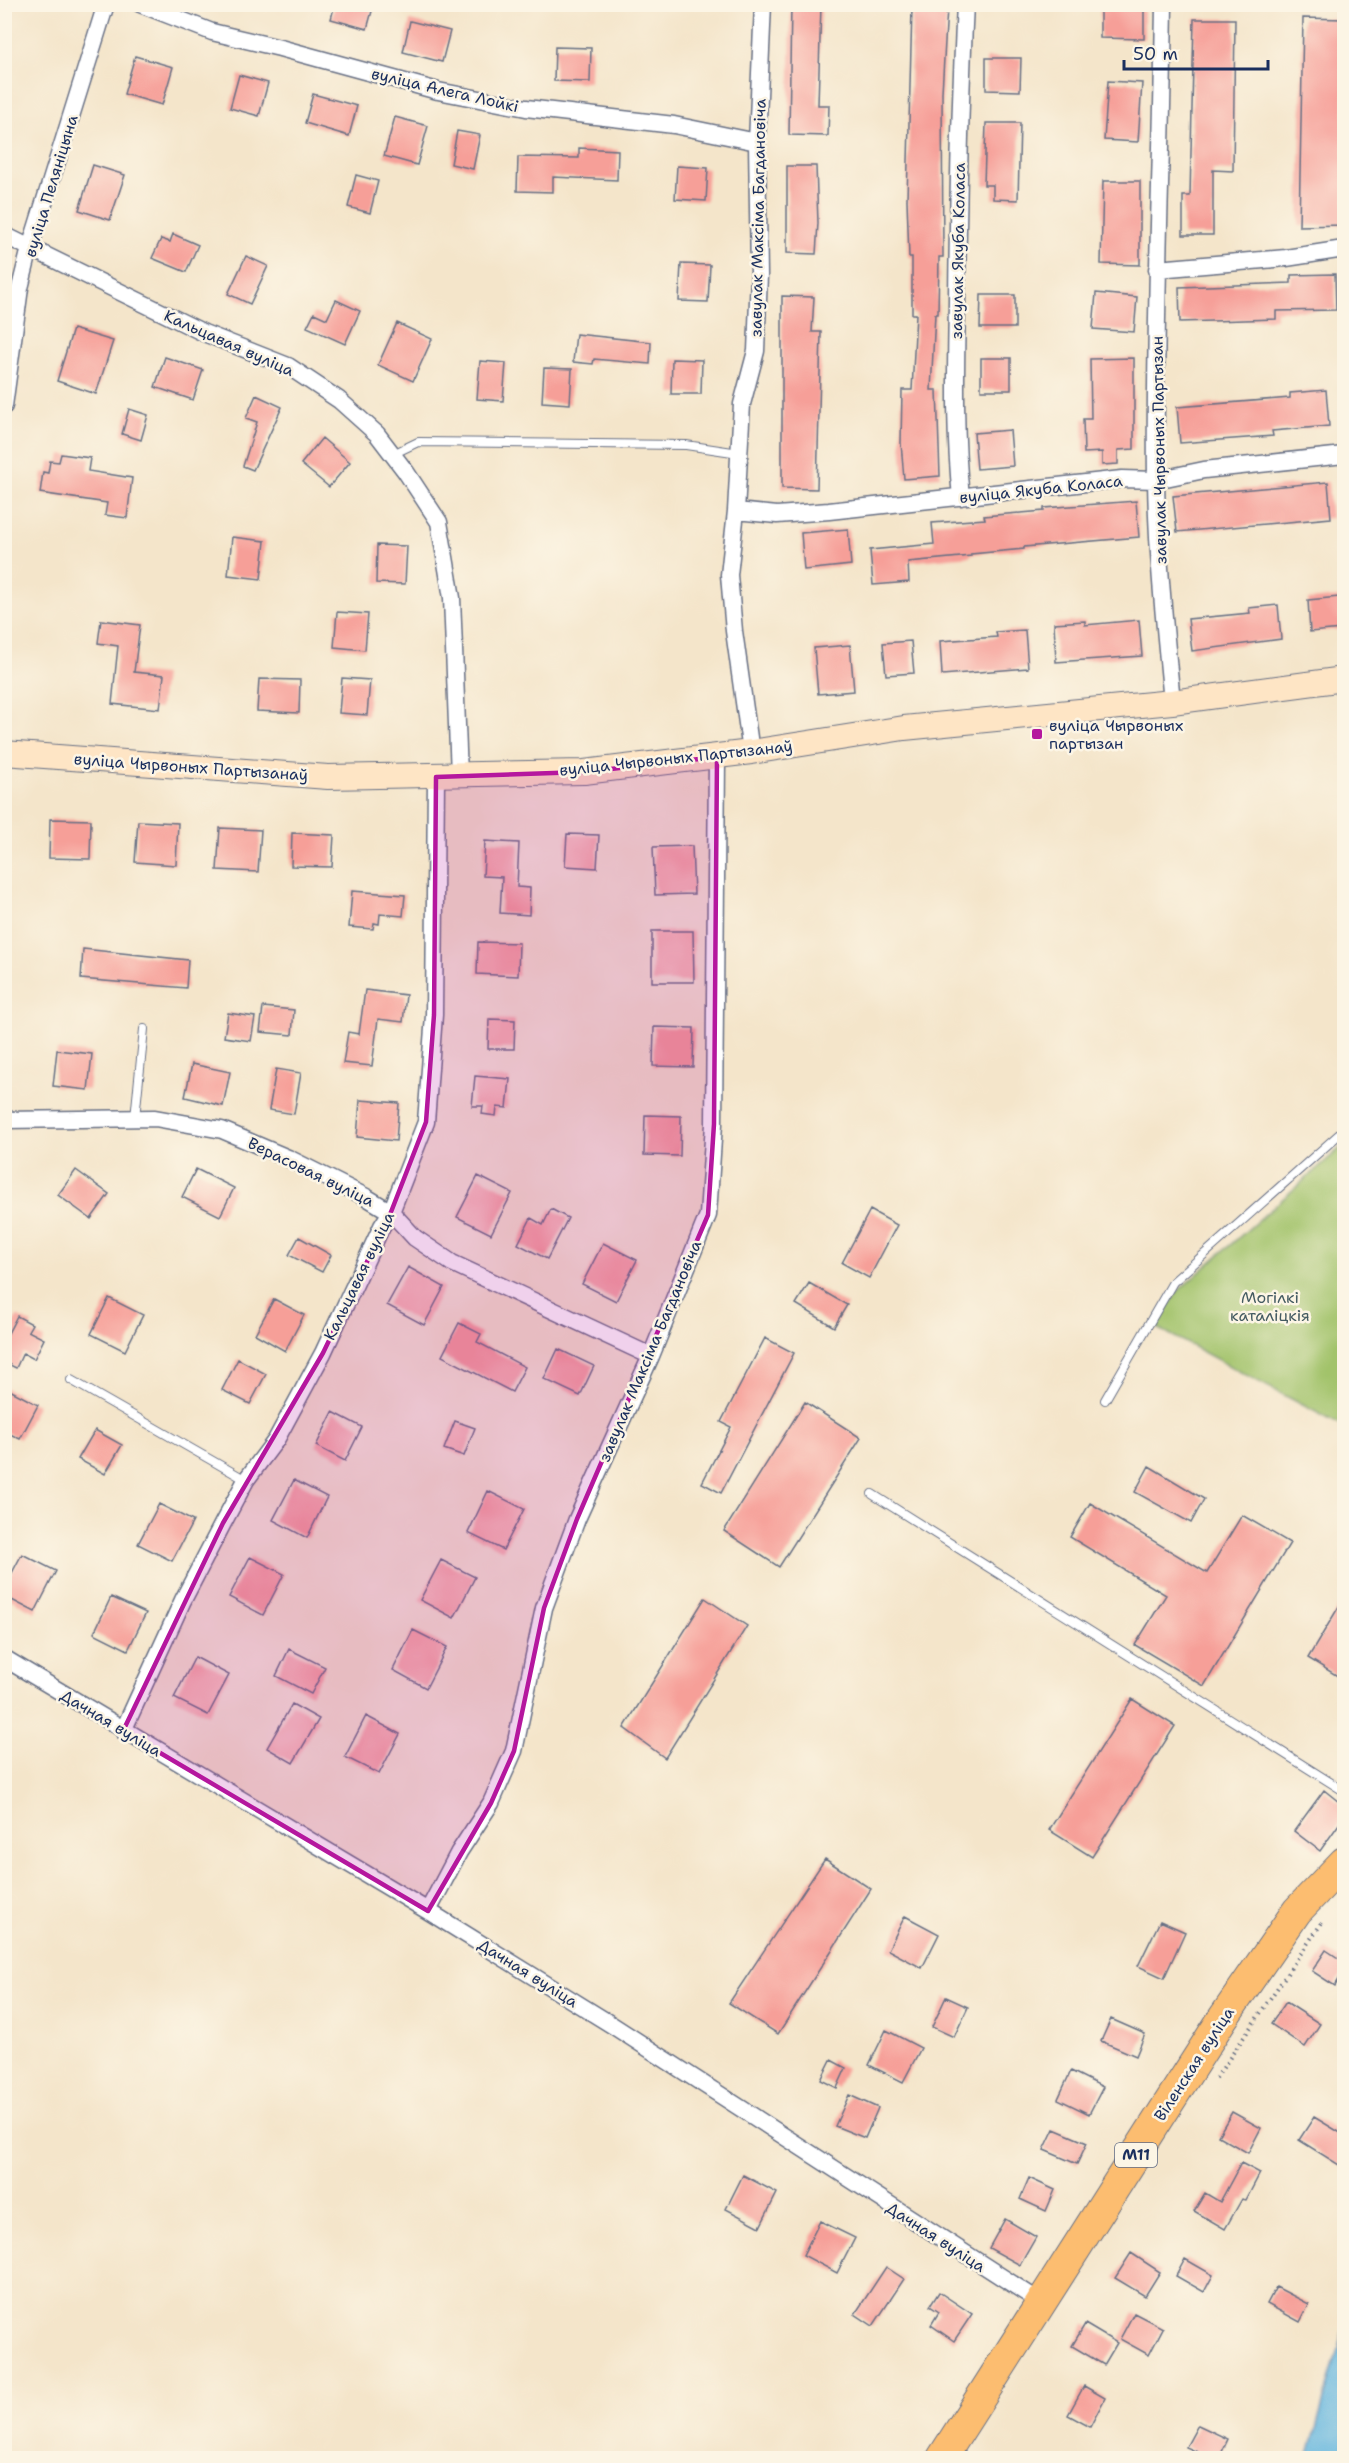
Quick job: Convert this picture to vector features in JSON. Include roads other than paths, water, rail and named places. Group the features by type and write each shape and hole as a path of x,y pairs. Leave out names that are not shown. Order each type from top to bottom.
{"highway":[{"name":"Віленская вуліца","path":"942,2458 1223,2018 1297,1911 1344,1862"}],"street":[{"name":"вуліца Пеляніцына","path":"4,406 20,288 30,248 106,4"},
{"name":"вуліца Алега Лойкі","path":"140,4 212,32 438,91 526,108 674,125 757,142"},
{"name":"завулак Максіма Багдановіча","path":"751,752 734,631 729,575 736,511 741,404 756,351 759,275 757,142 763,4"},
{"name":"завулак Якуба Коласа","path":"961,497 956,448 956,334 965,4"},
{"name":"завулак Чырвоных Партызан","path":"1164,4 1157,269 1156,480 1159,556 1172,702"},
{"name":"Кальцавая вуліца","path":"4,235 204,333 288,366 339,400 377,434 439,522 452,598 448,776 426,1122 391,1212 382,1226 323,1353 276,1440 246,1480 183,1600 123,1731"},
{"path":"1157,269 1286,258 1344,249"},
{"name":"вуліца Якуба Коласа","path":"736,511 787,514 1122,479 1156,480 1204,470 1344,455"},
{"name":"вуліца Чырвоных Партызанаў","path":"4,753 317,777 584,772 717,757 903,728 1172,702 1344,679"},
{"name":"завулак Максіма Багдановіча","path":"428,1911 459,1852 490,1803 514,1751 544,1608 577,1519 651,1356 708,1215 714,1124 717,757"},
{"name":"Верасовая вуліца","path":"4,1120 155,1118 222,1130 288,1158 366,1197 391,1212 415,1238 452,1263 651,1356"},
{"name":"Дачная вуліца","path":"4,1658 428,1911 612,2025 1042,2303"}],"lane":[{"path":"393,454 418,442 686,445 739,453"},
{"path":"135,1118 144,1029"},
{"path":"1105,1400 1173,1282 1270,1199 1344,1130"},
{"path":"71,1380 246,1480"},
{"path":"872,1494 1344,1791"}],"water":[{"path":"1344,2328 1344,2458 1308,2458 1340,2341"}],"place":[{"name":"вуліца Чырвоных партызан","path":"1037,734"}],"park label":[{"name":"Могілкі каталіцкія","path":"1270,1306"}]}
